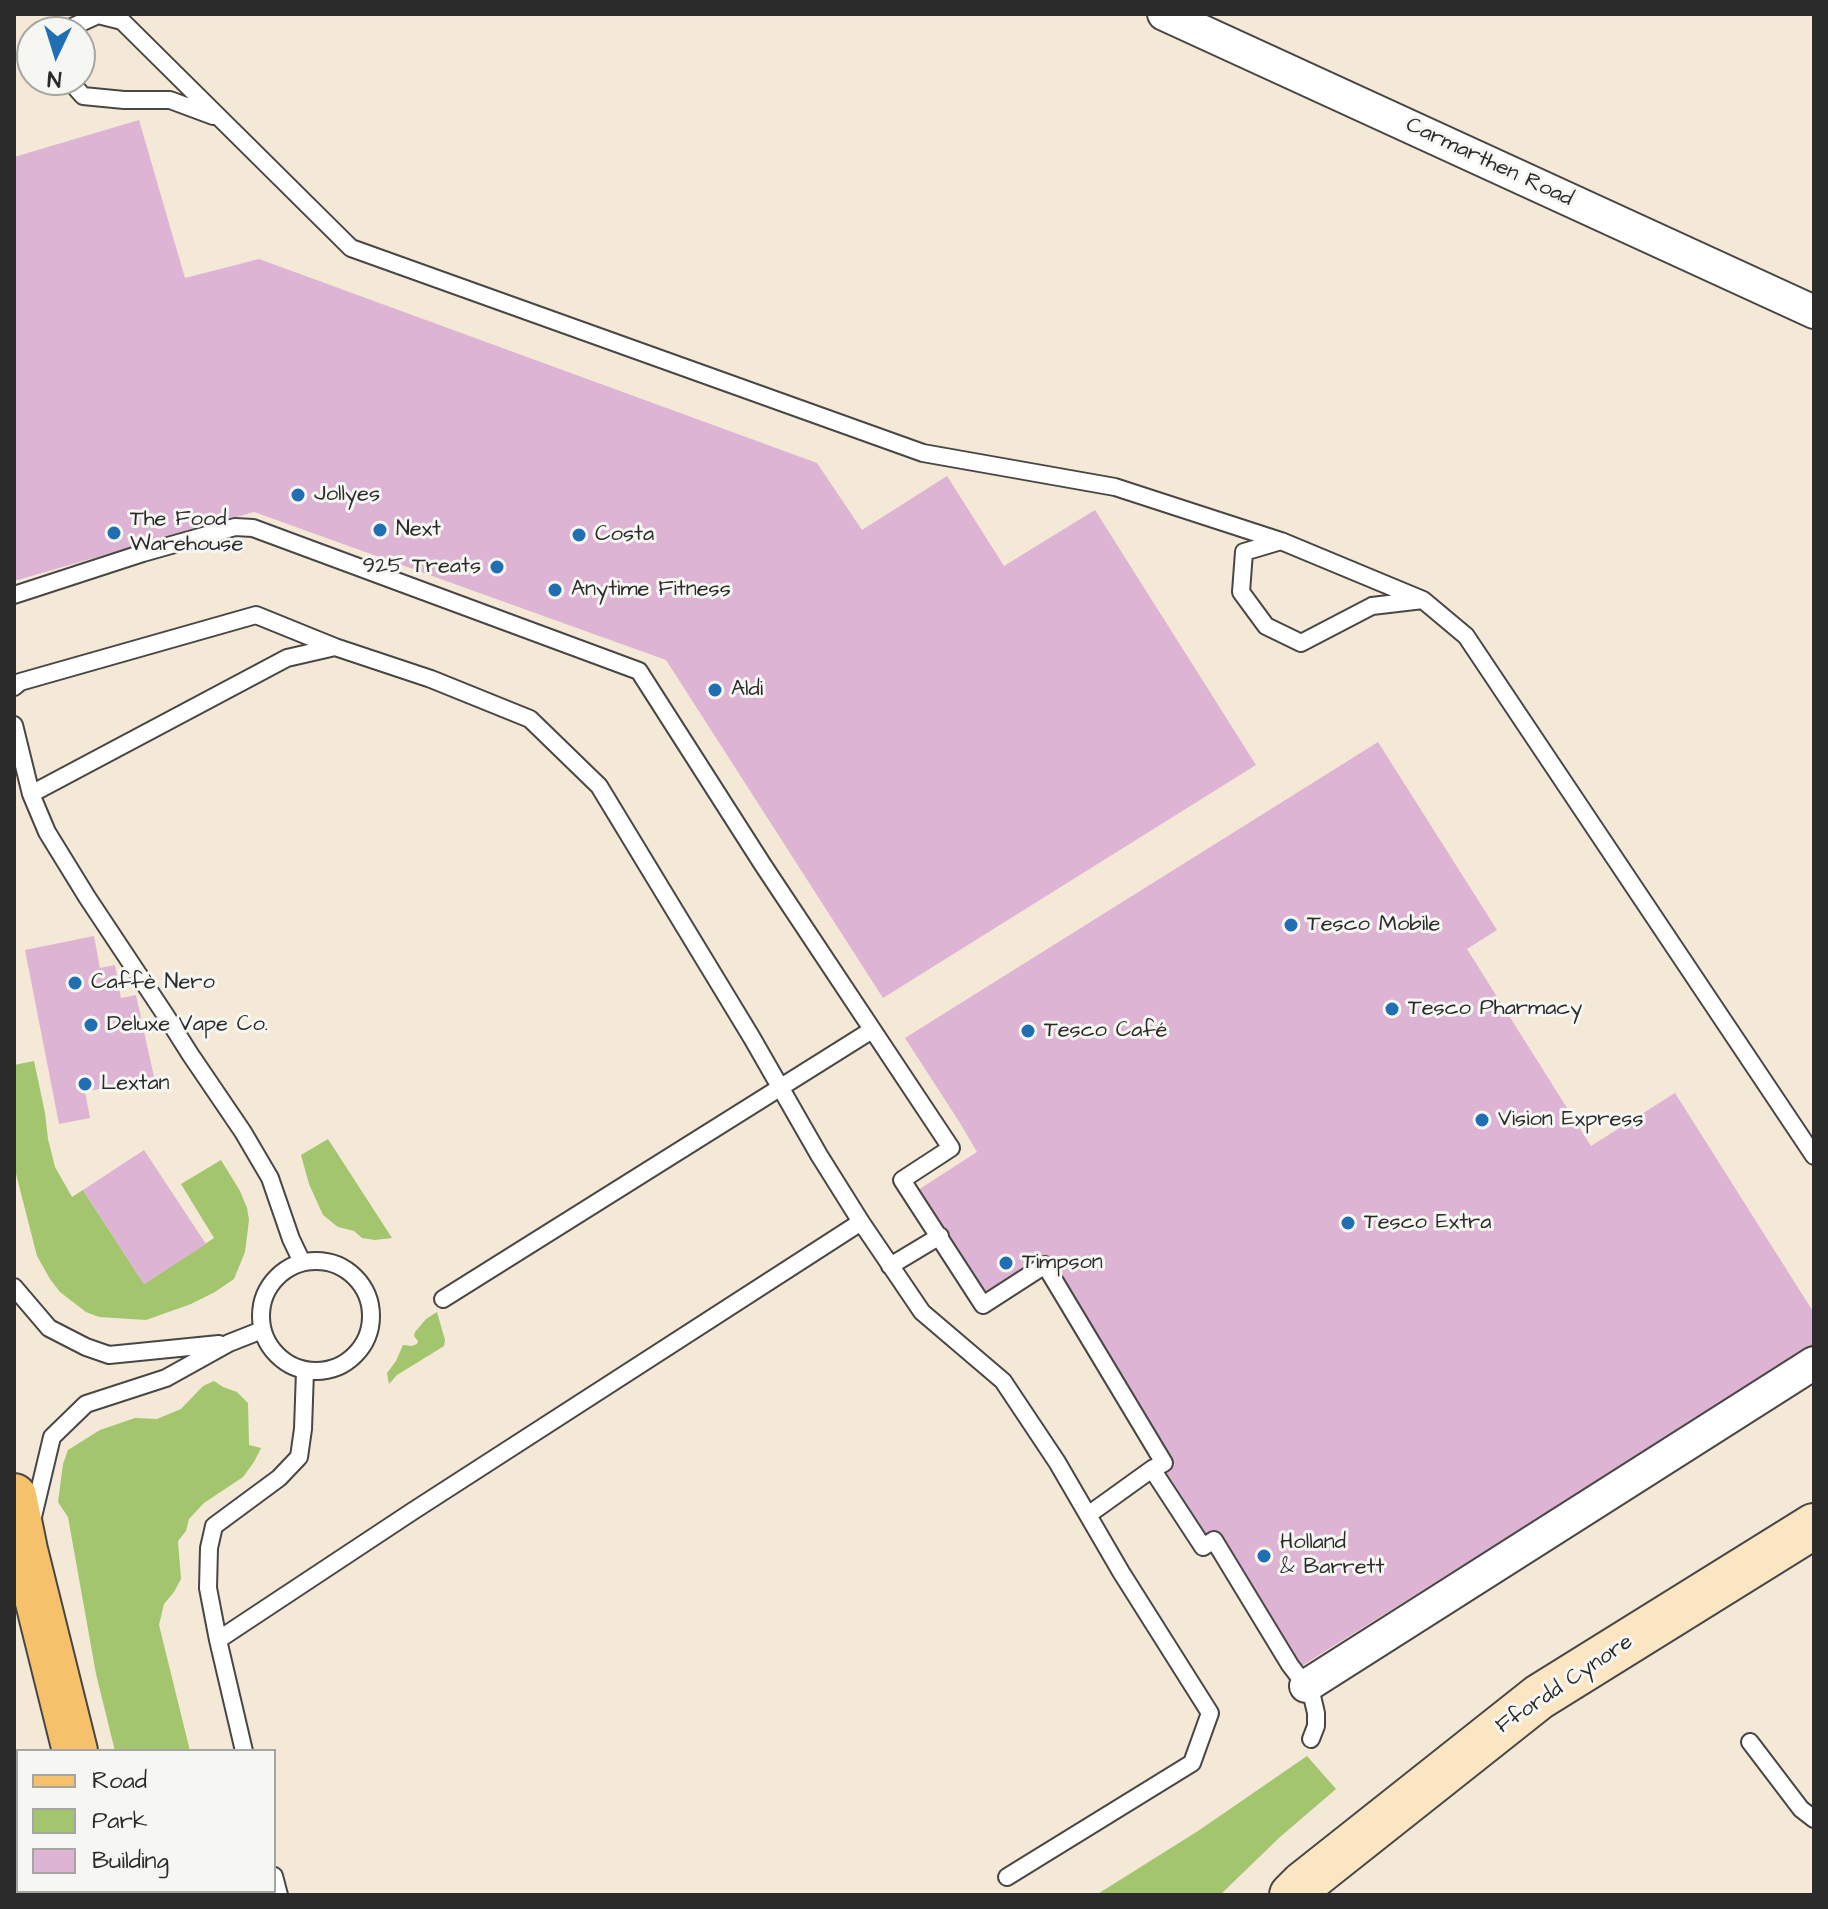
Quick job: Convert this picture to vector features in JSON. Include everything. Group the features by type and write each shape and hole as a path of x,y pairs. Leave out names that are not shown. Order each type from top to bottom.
{"main road":[{"path":"14,1496 75,1749"},
{"name":"Ffordd Cynore","path":"1292,1895 1539,1697 1811,1535"}],"street":[{"name":"Carmarthen Road","path":"1164,14 1814,312"},
{"path":"1306,1686 1814,1363"}],"lane":[{"path":"96,16 122,21 351,248 923,453 1115,487 1281,541 1423,600 1466,636 1814,1156"},
{"path":"83,96 170,100 218,117"},
{"path":"14,595 204,535 235,527 253,528 639,671 763,865 951,1148 902,1180 983,1305 1045,1265 1164,1463 1088,1515"},
{"path":"1281,541 1244,552 1241,592 1266,626 1301,643 1372,606 1423,600"},
{"path":"14,687 20,682 256,615 530,719 599,786 819,1155 890,1266 922,1312 1003,1381 1057,1462 1121,1572 1210,1713 1192,1763 1007,1877"},
{"path":"31,794 287,658 335,647"},
{"path":"14,725 31,794 47,832 257,1155 270,1178 302,1262"},
{"path":"443,1299 872,1030"},
{"path":"218,1640 861,1222"},
{"path":"890,1266 940,1236"},
{"path":"320,1261 338,1265 353,1274 364,1288 371,1305 372,1323 356,1355 341,1366 324,1372 305,1371 288,1364 273,1352 262,1330 262,1299 271,1282 285,1270 302,1262 320,1261"},
{"path":"14,1287 49,1328 109,1355 229,1343"},
{"path":"25,1550 52,1437 86,1404 166,1378 229,1343 262,1330"},
{"path":"244,1749 208,1588 209,1548 214,1526 279,1478 299,1457 305,1371"},
{"path":"1152,1469 1203,1547 1214,1540 1312,1696 1316,1726 1311,1739"},
{"path":"1750,1742 1801,1809 1814,1819"}],"green space":[{"path":"34,1061 55,1167 72,1197 83,1190 144,1284 214,1238 181,1184 221,1160 240,1191 249,1220 245,1252 234,1279 191,1304 146,1320 99,1317 86,1312 60,1292 37,1256 14,1166 14,1065"},
{"path":"328,1139 392,1238 362,1238 354,1231 338,1227 323,1215 309,1184 301,1155"},
{"path":"437,1312 444,1346 397,1375 389,1384 387,1373 403,1345 417,1344 415,1332"},
{"path":"214,1381 237,1392 248,1403 249,1445 261,1448 243,1477 204,1503 189,1519 186,1531 178,1541 181,1579 164,1604 159,1625 190,1749 115,1749 96,1674 68,1517 58,1502 63,1464 68,1450 100,1430 135,1418 157,1419 181,1409 203,1386"},
{"path":"1307,1756 1336,1789 1220,1895 1096,1895 1198,1831"}],"building":[{"path":"139,120 185,278 259,259 817,463 862,530 947,476 1004,566 1095,510 1256,765 883,998 666,660 254,512 14,581 14,157"},
{"name":"Tesco Extra","path":"1378,742 1497,930 1467,949 1591,1146 1675,1093 1814,1313 1814,1345 1300,1667 1216,1532 1205,1541 1161,1473 1175,1465 1042,1256 985,1293 918,1190 977,1152 905,1038"},
{"path":"94,936 100,968 115,965 121,998 136,995 154,1077 85,1092 90,1118 59,1124 25,950"},
{"path":"144,1150 206,1244 144,1284 83,1190"}],"place":[{"name":"Jollyes","path":"298,495"},
{"name":"Next","path":"380,530"},
{"name":"The Food Warehouse","path":"114,533"},
{"name":"Costa","path":"579,535"},
{"name":"925 Treats","path":"497,567"},
{"name":"Anytime Fitness","path":"555,590"},
{"name":"Aldi","path":"715,690"},
{"name":"Tesco Mobile","path":"1291,925"},
{"name":"Caffè Nero","path":"75,983"},
{"name":"Tesco Pharmacy","path":"1392,1009"},
{"name":"Deluxe Vape Co.","path":"91,1025"},
{"name":"Tesco Café","path":"1028,1031"},
{"name":"Lextan","path":"85,1084"},
{"name":"Vision Express","path":"1482,1120"},
{"name":"Tesco Extra","path":"1348,1223"},
{"name":"Timpson","path":"1006,1263"},
{"name":"Holland & Barrett","path":"1264,1556"}]}
